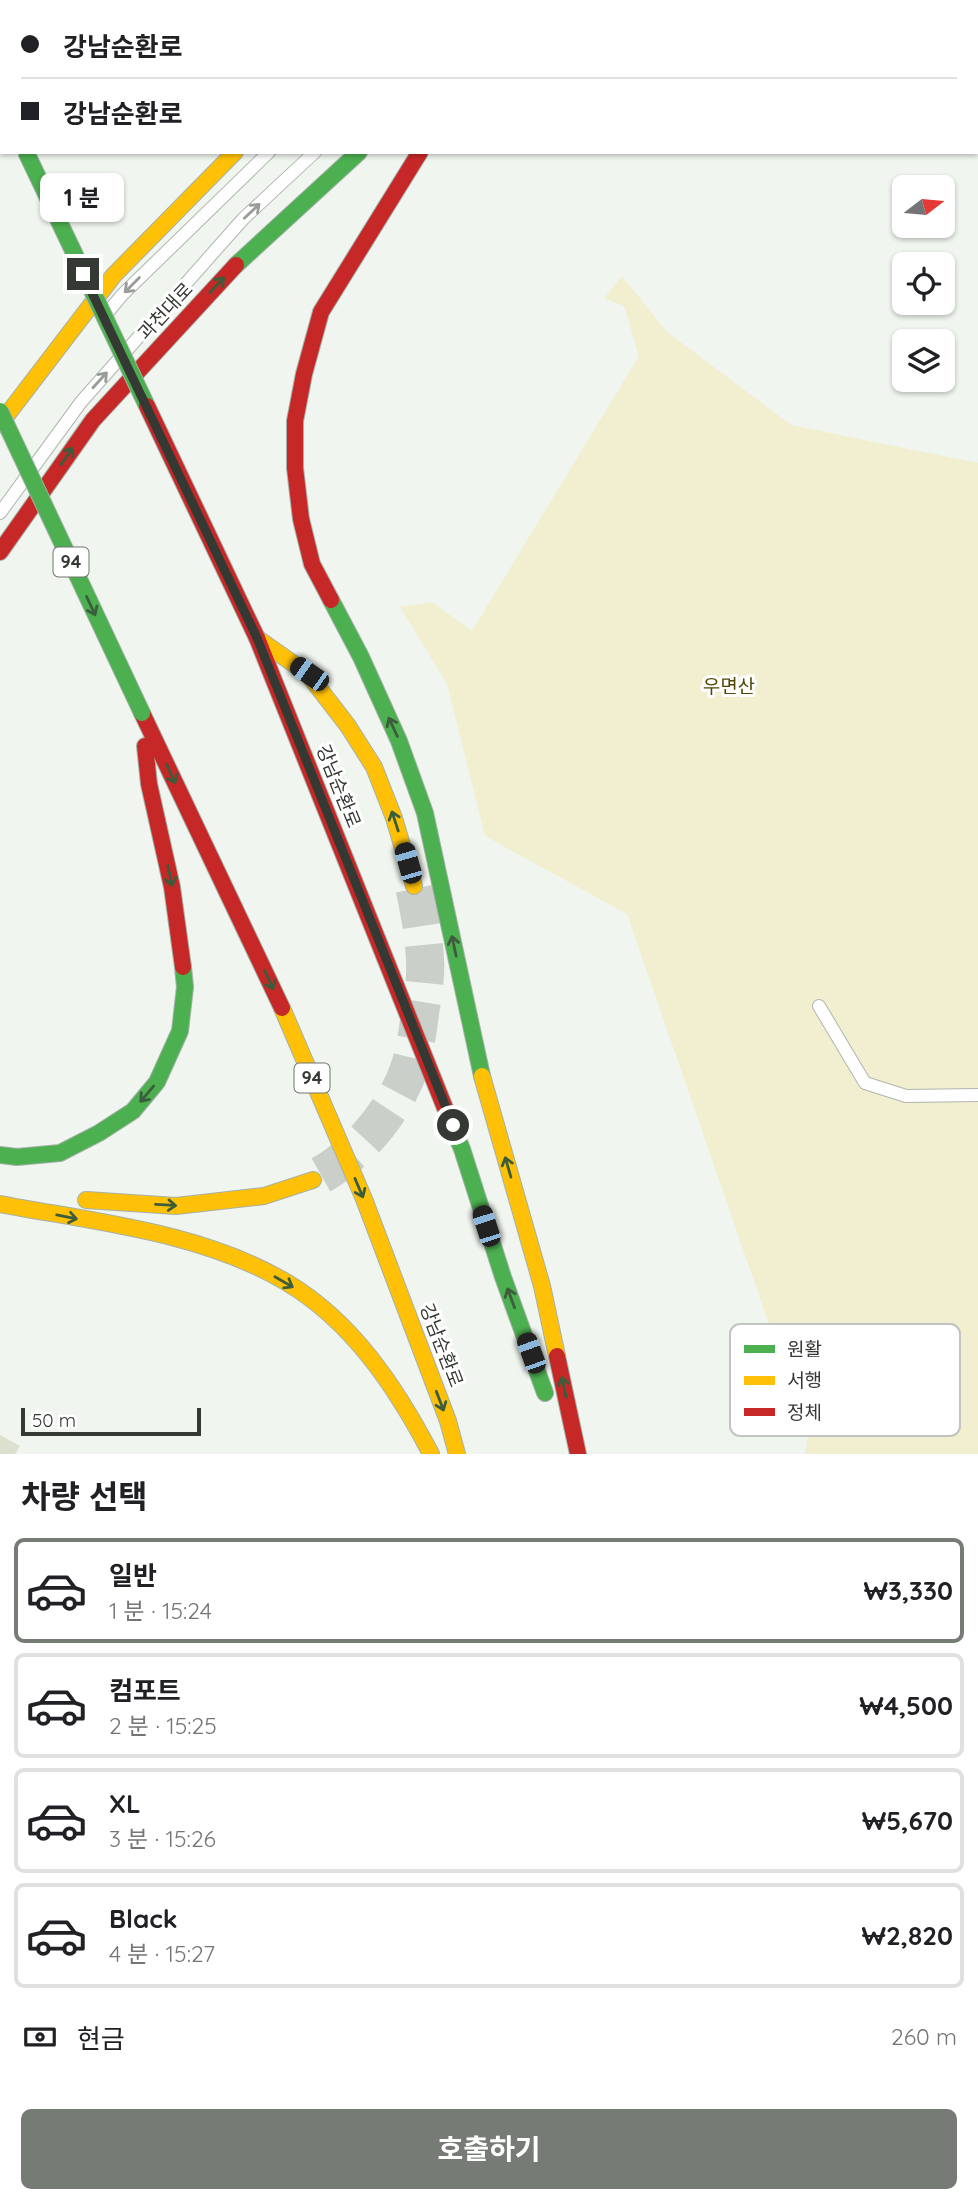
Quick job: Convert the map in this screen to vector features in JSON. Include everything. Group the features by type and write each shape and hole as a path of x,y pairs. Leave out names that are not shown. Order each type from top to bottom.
{"main road":[{"name":"강남순환로","path":"27,154 257,638 462,1149 503,1277 567,1454"},
{"path":"0,424 114,275 232,154"},
{"name":"과천대로","path":"0,552 93,420 247,253 357,154"},
{"path":"419,154 321,312 304,374 295,421 295,468 301,519 312,564 361,657 400,741 425,813 479,1064 542,1286 578,1454"},
{"name":"강남순환로","path":"0,411 278,999 358,1187 448,1421 457,1454"},
{"path":"257,638 309,674 348,726 374,767 394,818 414,886"},
{"path":"0,1155 17,1157 60,1153 99,1133 133,1111 157,1082 180,1031 185,987 179,936 172,887 149,784 142,713"},
{"path":"0,1194 176,1206 264,1196 313,1180"},
{"path":"0,1204 198,1245 239,1259 286,1282 327,1312 366,1348 399,1396 431,1454"}],"lane":[{"path":"96,327 122,295 267,154"},
{"path":"0,513 81,402 243,219 313,154"},
{"path":"0,446 18,424"},
{"path":"819,1006 865,1083 906,1096 978,1095"}],"green space":[{"name":"우면산","path":"622,276 667,332 791,425 978,463 978,1454 805,1454 808,1436 960,1436 960,1324 769,1324 627,914 485,836 447,684 400,607 432,602 472,631 639,356 624,306 604,298"}],"building":[{"path":"0,1435 20,1446 15,1454 0,1454"}],"tunnel":[{"path":"321,1175 349,1155 375,1128 396,1098 410,1066 425,973 422,932 414,886"}],"traffic: fast":[{"path":"27,154 147,406"},
{"path":"236,265 357,154"},
{"path":"0,411 142,713"},
{"path":"331,600 361,657 399,741 425,813 482,1076"},
{"path":"0,1155 17,1157 60,1153 99,1133 133,1111 157,1082 180,1031 185,987 183,967"},
{"path":"447,1113 462,1149 503,1277 545,1393"}],"traffic: slow":[{"path":"0,424 114,275 233,154"},
{"path":"257,638 308,674 348,726 374,767 394,818 414,886"},
{"path":"282,1008 364,1199 448,1421 457,1454"},
{"path":"482,1076 542,1286 557,1356"},
{"path":"86,1200 176,1206 264,1196 313,1180"},
{"path":"0,1204 110,1223 183,1240 219,1251 286,1282 310,1298 352,1336 387,1380 431,1454"}],"traffic: jam":[{"path":"331,600 312,564 301,519 295,468 295,421 304,374 321,312 419,154"},
{"path":"0,552 93,420 236,265"},
{"path":"147,406 257,638"},
{"path":"257,638 447,1113"},
{"path":"142,713 282,1008"},
{"path":"145,746 149,784 172,887 183,967"},
{"path":"557,1356 578,1454"}],"route":[{"path":"83,274 257,638 453,1125"}]}
